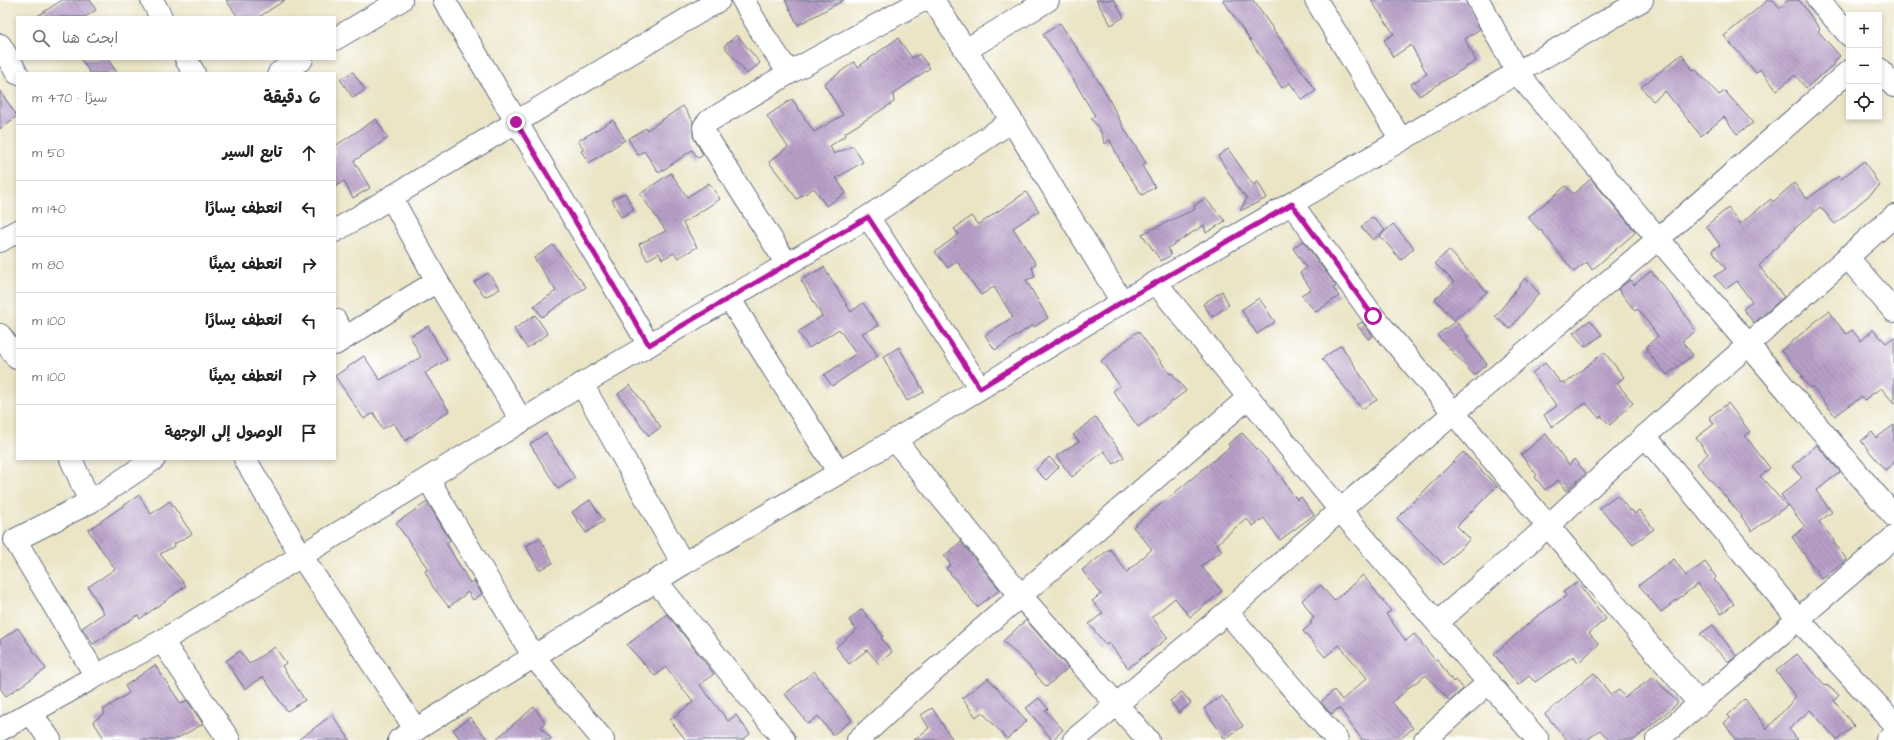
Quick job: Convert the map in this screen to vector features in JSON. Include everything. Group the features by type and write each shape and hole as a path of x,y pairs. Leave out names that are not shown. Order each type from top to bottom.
{"street":[{"path":"152,0 161,16"},
{"path":"336,38 401,0"},
{"path":"444,0 649,345"},
{"path":"336,230 718,0"},
{"path":"743,0 789,74"},
{"path":"787,264 705,134 704,127 709,120 923,0"},
{"path":"933,0 1012,121 1122,302"},
{"path":"966,50 1048,0"},
{"path":"1316,0 1401,140"},
{"path":"1478,0 1518,74 1894,516"},
{"path":"246,460 407,735 683,564 895,440 1122,302 1518,74 1642,0"},
{"path":"1827,3 1846,31"},
{"path":"0,45 16,72"},
{"path":"187,60 193,72"},
{"path":"281,72 300,60"},
{"path":"1882,72 1894,86"},
{"path":"1074,740 1116,703 1227,612 1340,510 1658,239 1846,74"},
{"path":"0,730 162,641 302,557 582,384 868,217 1012,121"},
{"path":"391,197 437,281 522,421"},
{"path":"1292,204 1373,316 1548,526 1699,703"},
{"path":"1438,622 1548,526 1645,436 1894,216"},
{"path":"868,217 980,388"},
{"path":"0,241 16,231"},
{"path":"1848,258 1894,311"},
{"path":"338,334 437,281"},
{"path":"1156,283 1340,510 1538,740"},
{"path":"729,298 839,473"},
{"path":"0,335 16,357"},
{"path":"582,384 683,564"},
{"path":"858,740 1249,398"},
{"path":"1645,436 1798,619 1894,723"},
{"path":"895,440 1021,596 1148,740"},
{"path":"71,460 90,502"},
{"path":"96,676 15,540 90,502 153,460"},
{"path":"428,479 534,657 603,740"},
{"path":"1657,740 1894,537"},
{"path":"656,581 784,740"},
{"path":"1227,612 1336,740"},
{"path":"162,641 229,740"},
{"path":"1425,740 1489,682"},
{"path":"31,713 50,740"},
{"path":"1887,740 1894,734"}],"building":[{"path":"62,0 90,0 96,10 87,16 38,16"},
{"path":"226,0 285,0 261,16 237,16"},
{"path":"785,0 844,0 798,25"},
{"path":"1096,0 1114,0 1124,17 1111,25"},
{"path":"1223,0 1253,0 1316,91 1302,100 1290,83 1282,88"},
{"path":"1371,0 1466,0 1480,29 1465,39 1476,61 1419,96 1411,84 1427,74 1411,45 1393,57 1384,40 1394,34"},
{"path":"1768,0 1773,0 1780,8 1788,0 1799,0 1820,29 1818,31 1840,56 1833,62 1834,64 1806,88 1795,75 1777,91 1760,69 1756,73 1724,36"},
{"path":"1060,23 1103,88 1125,130 1146,163 1142,166 1155,187 1142,195 1122,165 1110,140 1105,144 1100,130 1091,118 1095,116 1064,64 1043,35"},
{"path":"737,35 760,63 747,74 724,46"},
{"path":"898,38 912,58 919,54 930,68 893,94 894,102 845,133 846,135 830,146 834,154 853,146 863,162 836,178 846,193 826,206 814,188 797,199 769,162 788,147 767,116 792,99 814,132 843,115 824,84 854,62 858,67"},
{"path":"1682,54 1693,70 1695,69 1719,95 1725,91 1753,123 1737,134 1724,117 1701,136 1665,91 1653,101 1641,87"},
{"path":"82,60 109,60 116,72 89,72"},
{"path":"353,72 365,90 353,98 340,79"},
{"path":"0,91 16,117 0,129"},
{"path":"683,106 693,121 693,136 703,155 698,158 692,150 659,173 644,151 638,155 628,139 646,128 647,130"},
{"path":"376,119 388,138 354,161 370,188 353,198 344,181 336,186 336,145"},
{"path":"613,120 625,140 589,163 581,151 584,149 578,141"},
{"path":"1228,149 1254,186 1257,180 1267,198 1240,211 1247,198 1243,193 1242,194 1218,156"},
{"path":"1864,161 1880,186 1835,224 1820,207 1794,229 1759,266 1784,297 1754,323 1743,309 1752,302 1737,281 1726,289 1714,276 1726,269 1712,250 1720,245 1706,226 1728,208 1740,224 1771,199 1773,202 1794,183 1807,199 1839,176 1841,179"},
{"path":"671,173 687,197 709,183 720,199 683,223 697,247 678,258 674,253 662,259 659,253 647,260 639,244 666,231 640,194"},
{"path":"1591,179 1636,232 1592,270 1587,262 1574,272 1541,230 1540,231 1528,217 1566,186 1573,194"},
{"path":"1026,192 1039,211 1013,228 1036,264 1032,267 1035,277 1026,280 1048,318 1034,327 1033,325 995,350 985,335 1013,317 994,287 981,295 957,261 948,268 935,252 959,234 954,229 971,216 978,225"},
{"path":"625,193 634,210 621,217 612,200"},
{"path":"1205,198 1225,221 1206,233 1204,225 1168,248 1171,255 1161,261 1142,234 1195,209 1194,206"},
{"path":"1372,217 1385,230 1373,240 1361,227"},
{"path":"1393,224 1414,248 1401,260 1380,236"},
{"path":"1303,241 1336,286 1333,288 1339,296 1316,312 1301,295 1311,289 1300,273 1306,268 1293,248"},
{"path":"553,245 586,287 542,317 534,306 556,291 534,258"},
{"path":"1449,250 1487,292 1454,320 1435,299 1454,282 1435,263"},
{"path":"824,267 851,312 863,303 879,326 862,333 878,356 832,386 824,375 856,354 839,329 809,348 798,332 822,316 801,280"},
{"path":"1651,271 1677,303 1696,331 1682,341 1693,355 1667,375 1647,351 1647,346 1658,336 1638,309 1635,311 1618,289 1630,280 1634,285"},
{"path":"488,273 500,289 485,297 474,282"},
{"path":"1525,278 1539,293 1510,329 1495,317"},
{"path":"1222,291 1229,305 1212,317 1203,304"},
{"path":"1259,298 1275,322 1257,334 1241,310"},
{"path":"1828,311 1846,334 1852,330 1861,341 1873,330 1886,343 1894,337 1894,403 1881,388 1864,400 1861,397 1835,416 1812,386 1810,388 1801,377 1803,376 1781,351"},
{"path":"535,315 548,334 527,348 514,329"},
{"path":"1590,320 1602,335 1585,347 1573,333"},
{"path":"1456,321 1468,337 1466,338 1487,364 1474,375 1437,335"},
{"path":"1362,322 1373,336 1368,339 1357,325"},
{"path":"428,326 447,360 425,373 449,411 405,441 394,423 382,429 374,413 364,419 336,375 364,356 380,380 421,357 410,336"},
{"path":"1138,331 1170,374 1172,373 1186,391 1138,427 1113,391 1120,386 1101,361"},
{"path":"1341,345 1377,400 1362,409 1322,359"},
{"path":"899,347 924,392 907,401 883,357"},
{"path":"1604,352 1624,377 1617,383 1633,403 1610,425 1601,416 1599,418 1586,403 1552,427 1544,415 1557,406 1532,373 1545,363 1561,383 1563,381 1565,384"},
{"path":"630,385 661,427 649,436 618,394"},
{"path":"1728,403 1750,432 1745,436 1770,468 1760,476 1787,506 1752,531 1735,508 1697,464 1708,454 1696,438 1714,424 1709,417"},
{"path":"1096,417 1124,457 1114,464 1104,451 1072,477 1056,456 1079,441 1073,435"},
{"path":"1894,425 1894,463 1885,470 1861,441 1872,432 1876,438"},
{"path":"546,433 575,478 558,489 530,444"},
{"path":"1242,433 1273,466 1297,500 1301,497 1314,515 1280,540 1264,518 1253,526 1246,518 1217,544 1222,551 1201,566 1222,591 1190,617 1175,598 1152,617 1168,638 1128,668 1109,643 1106,645 1089,624 1103,613 1092,601 1101,594 1082,570 1110,549 1127,572 1152,549 1133,527 1230,447 1228,444"},
{"path":"1546,434 1569,465 1574,459 1586,473 1566,491 1558,480 1545,490 1535,477 1537,475 1521,455"},
{"path":"1817,445 1840,472 1816,491 1832,512 1819,522 1834,540 1833,541 1847,560 1822,579 1792,537 1805,527 1781,495 1802,478 1792,466"},
{"path":"1463,452 1497,486 1457,526 1470,539 1444,565 1397,518"},
{"path":"1049,457 1059,467 1046,480 1036,470"},
{"path":"139,495 151,514 170,501 192,534 160,554 186,586 140,619 138,615 93,644 82,628 104,613 88,587 115,569 88,530"},
{"path":"1617,495 1634,514 1639,510 1654,529 1633,544 1599,508"},
{"path":"590,500 604,521 586,533 572,512"},
{"path":"427,502 450,540 446,543 470,583 474,581 482,594 473,600 468,592 449,607 433,587 425,571 428,569 396,523"},
{"path":"540,538 553,563 539,570 526,546"},
{"path":"961,542 1000,590 977,607 946,568 951,565 944,556"},
{"path":"1674,559 1686,576 1705,562 1716,577 1714,580 1734,604 1721,614 1698,584 1661,612 1639,585"},
{"path":"1363,575 1391,611 1386,614 1406,641 1414,634 1435,660 1437,659 1453,682 1455,680 1463,689 1450,701 1426,675 1405,690 1406,691 1392,702 1413,728 1399,740 1362,740 1339,708 1331,714 1321,702 1334,690 1342,700 1367,678 1339,645 1325,657 1303,631 1312,623 1310,622 1314,618 1302,600 1321,585 1334,601"},
{"path":"1577,582 1606,619 1589,633 1599,644 1578,663 1574,656 1535,682 1529,676 1518,685 1494,654 1536,617 1566,596 1563,592"},
{"path":"862,609 883,636 881,638 892,652 879,664 867,650 849,664 836,647 856,630 849,620"},
{"path":"667,614 714,674 700,685 728,721 736,715 750,734 742,740 686,740 670,720 693,702 666,667 655,676 627,645"},
{"path":"1026,620 1068,668 1046,687 1028,665 1003,641"},
{"path":"1713,625 1736,656 1729,662 1700,634"},
{"path":"18,628 46,669 6,696 0,688 0,640"},
{"path":"275,647 286,663 282,666 305,700 287,711 263,677 245,689 226,661 240,651 249,664"},
{"path":"1797,654 1825,685 1826,684 1839,695 1834,701 1854,726 1837,740 1810,710 1789,729 1798,740 1736,740 1724,723 1730,718 1728,715 1745,699 1767,729 1796,697 1776,671"},
{"path":"155,665 181,704 187,700 203,724 174,740 105,740 93,721 105,714 103,710 129,693 125,686"},
{"path":"814,671 852,720 833,735 818,716 808,724 785,694"},
{"path":"1594,673 1611,695 1619,690 1625,697 1654,677 1678,703 1634,740 1609,740 1600,730 1587,740 1567,740 1545,714"},
{"path":"988,678 1027,721 1007,739 982,712 976,717 962,698"},
{"path":"1182,692 1191,703 1179,713 1170,701"},
{"path":"1222,696 1243,726 1225,739 1204,708"},
{"path":"1039,698 1048,709 1045,710 1063,730 1052,740 1026,708"},
{"path":"534,707 545,722 541,727 552,740 495,740"},
{"path":"932,708 953,740 914,740 929,728 921,715"},
{"path":"332,715 350,740 298,740"},
{"path":"470,717 488,740 461,740 453,730"}],"route":[{"path":"516,122 649,345 868,217 980,388 1122,302 1292,204 1373,316"}]}
